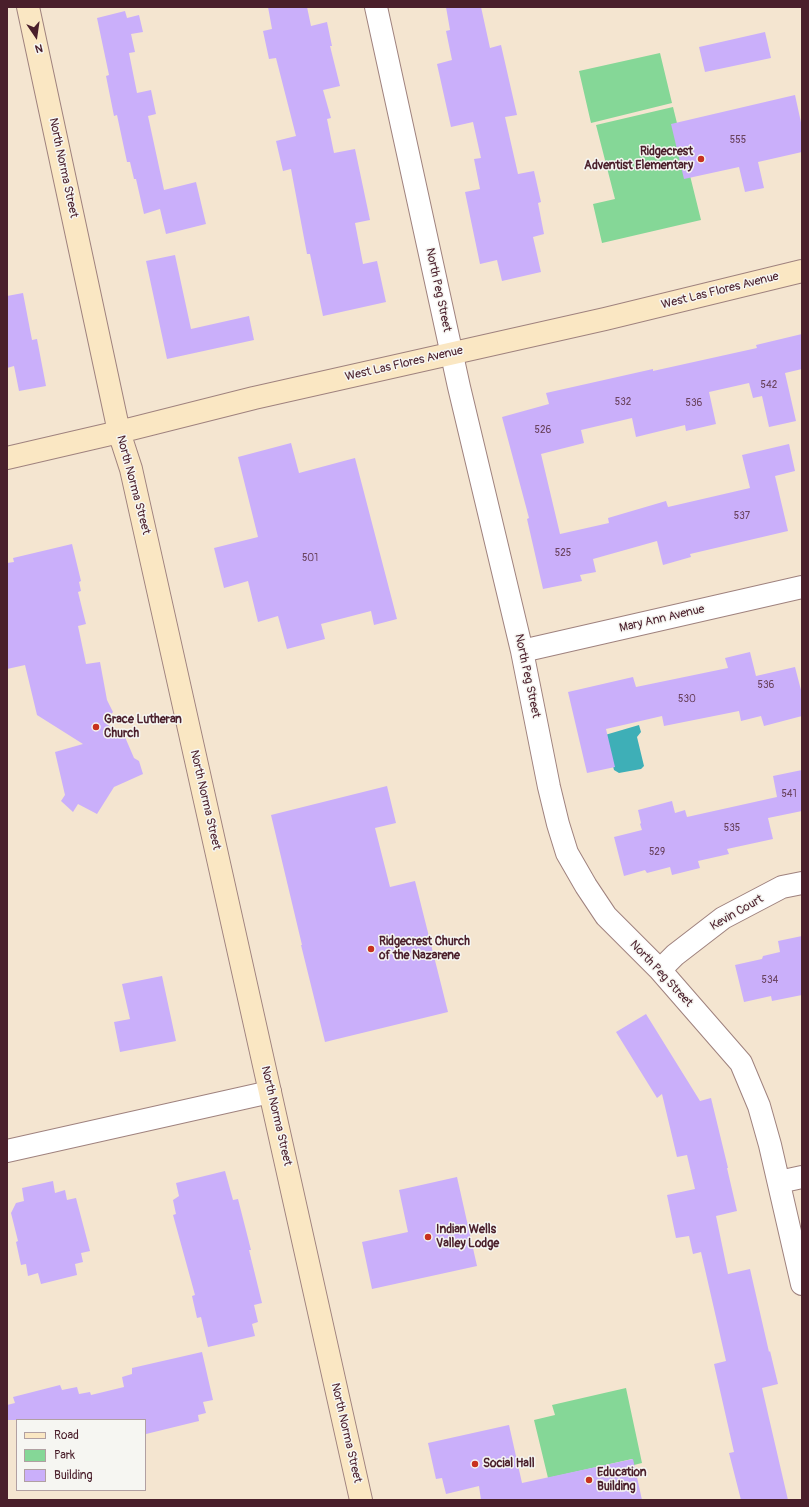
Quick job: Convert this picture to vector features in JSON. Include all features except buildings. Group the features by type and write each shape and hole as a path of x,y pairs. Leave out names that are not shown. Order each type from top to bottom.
{"main road":[{"name":"North Norma Street","path":"28,7 119,432 134,484 361,1500"},
{"name":"West Las Flores Avenue","path":"7,458 247,400 605,319 802,271"}],"street":[{"name":"North Peg Street","path":"376,7 452,353 522,651 549,787 567,853 586,886 606,916 660,970 741,1063 758,1106 779,1182 802,1284"},
{"name":"Mary Ann Avenue","path":"522,651 802,587"},
{"name":"Kevin Court","path":"660,970 675,955 723,918 782,887 802,883"},
{"path":"7,1151 270,1092"},
{"path":"779,1182 802,1177"}],"green space":[{"path":"660,53 672,103 591,123 579,71"},
{"path":"673,107 701,220 602,243 593,204 615,199 596,125"},
{"path":"626,1388 642,1463 634,1465 632,1459 548,1478 534,1420 555,1415 552,1405"}],"water":[{"path":"639,725 641,732 637,737 644,766 641,769 619,773 614,770 605,735"}],"place":[{"name":"Ridgecrest Adventist Elementary","path":"701,159"},
{"name":"Grace Lutheran Church","path":"96,727"},
{"name":"Ridgecrest Church of the Nazarene","path":"371,949"},
{"name":"Indian Wells Valley Lodge","path":"428,1237"},
{"name":"Social Hall","path":"475,1464"},
{"name":"Education Building","path":"589,1480"}]}
